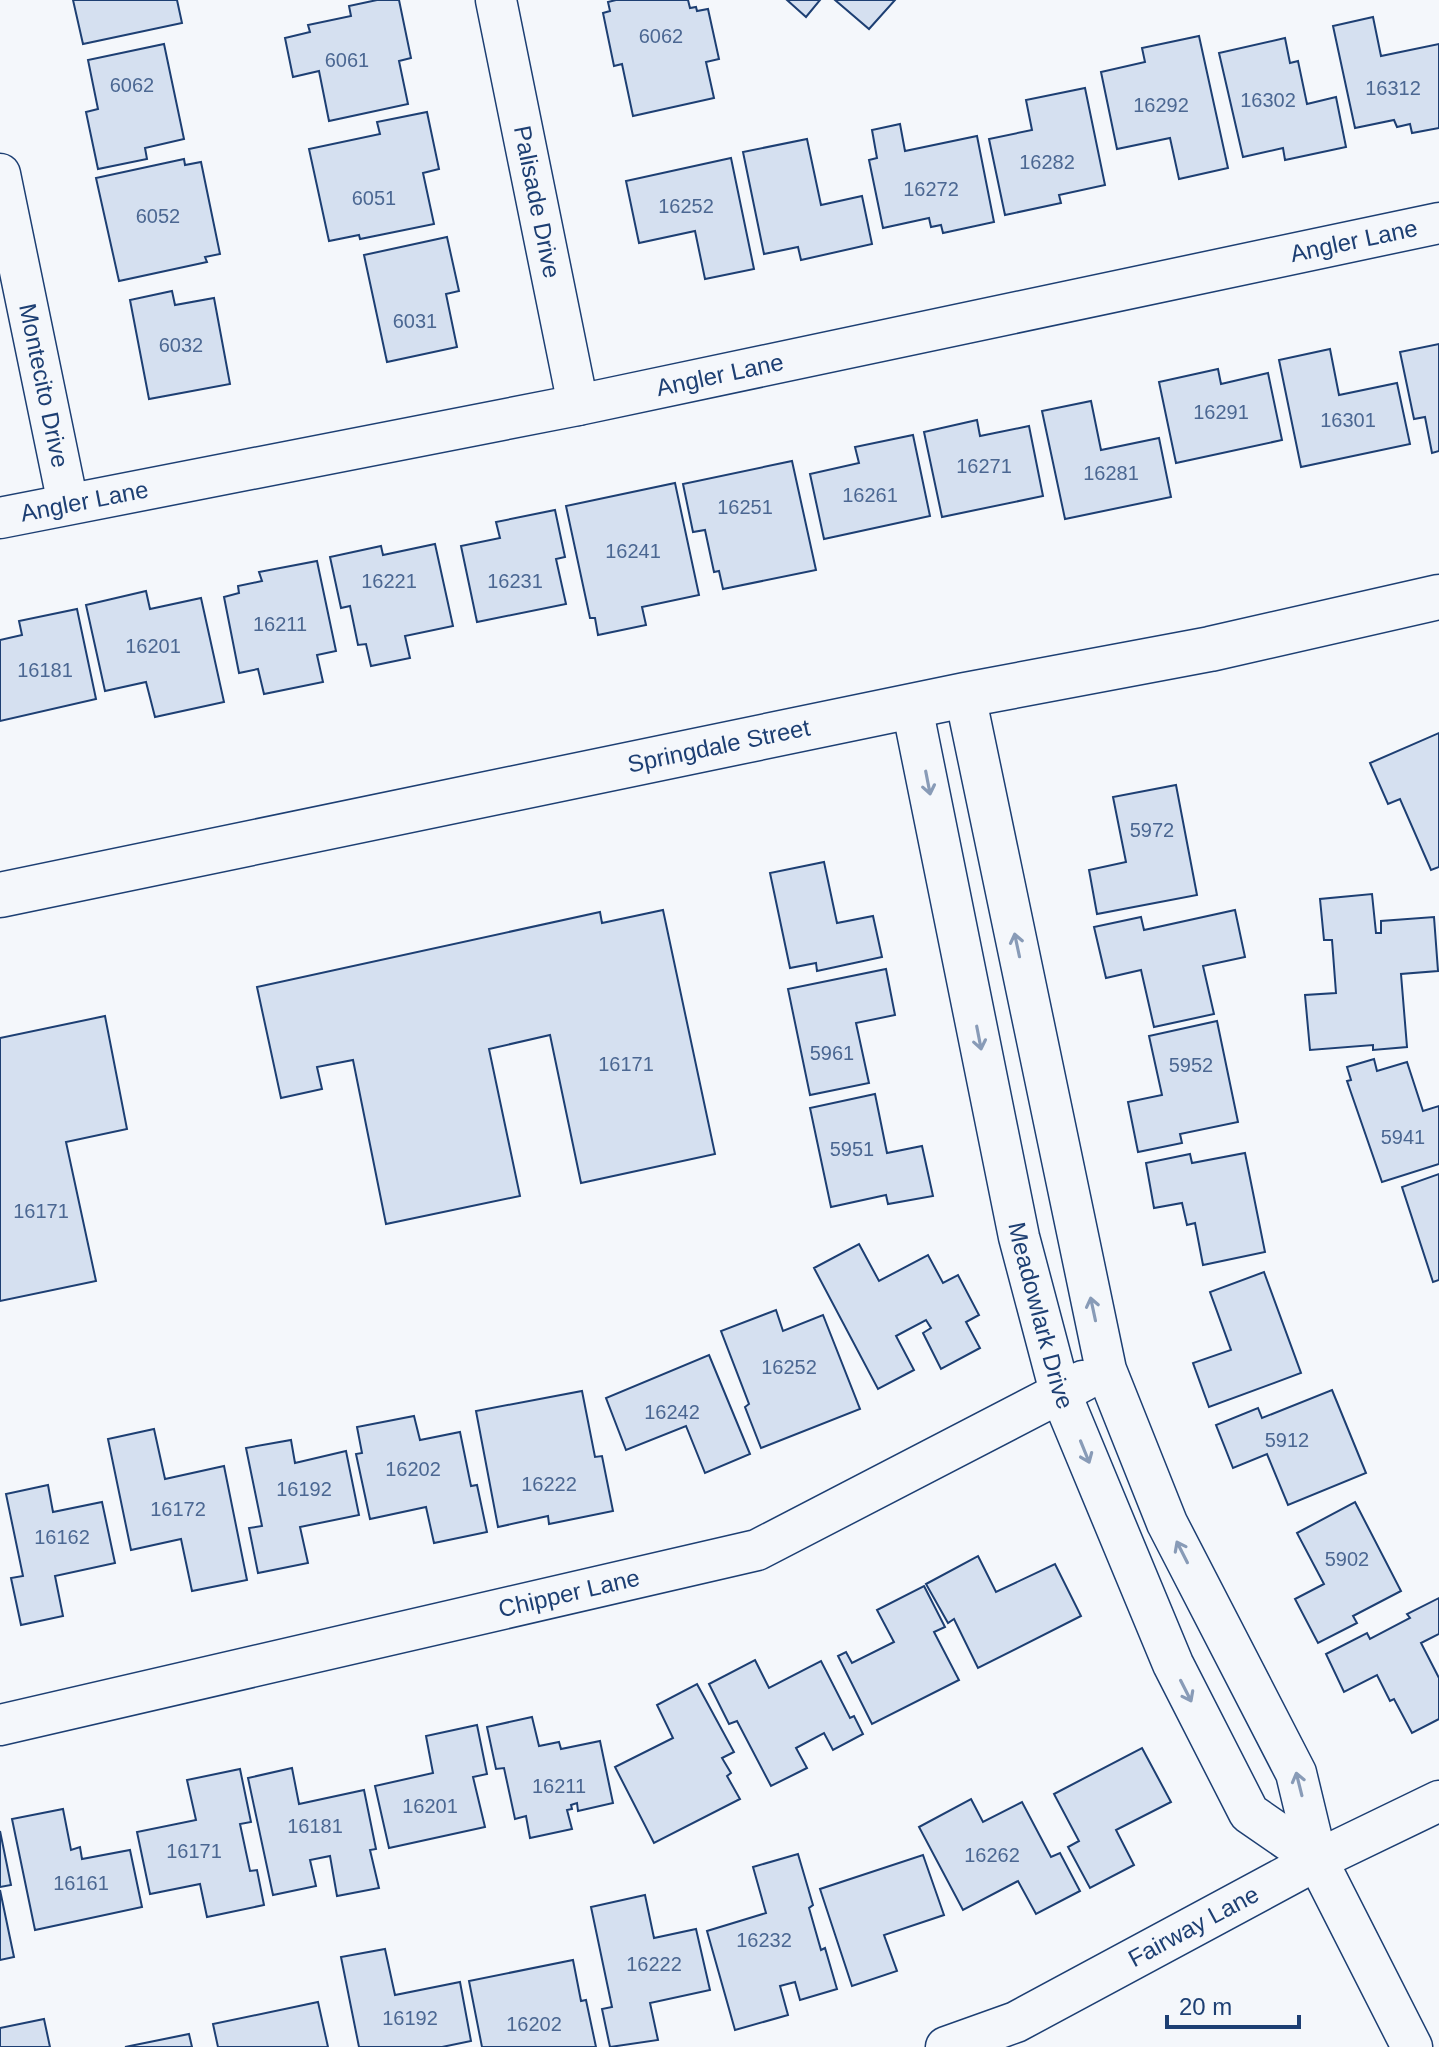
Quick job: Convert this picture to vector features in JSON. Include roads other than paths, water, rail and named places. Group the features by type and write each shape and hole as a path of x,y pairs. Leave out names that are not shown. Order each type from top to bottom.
{"main road":[{"name":"Springdale Street","path":"0,895 965,695 1210,649 1439,597"}],"street":[{"name":"Palisade Drive","path":"496,0 578,405"},
{"name":"Montecito Drive","path":"0,174 68,504"},
{"name":"Angler Lane","path":"0,518 578,405 1439,223"},
{"name":"Meadowlark Drive","path":"965,695 1106,1370 1167,1523 1296,1773 1317,1860 1412,2047"},
{"name":"Meadowlark Drive","path":"912,707 1019,1237 1060,1392 1173,1664 1249,1813 1317,1860"},
{"name":"Chipper Lane","path":"0,1725 757,1550 1106,1370"},
{"name":"Fairway Lane","path":"946,2047 1016,2022 1317,1860 1439,1801"}]}
